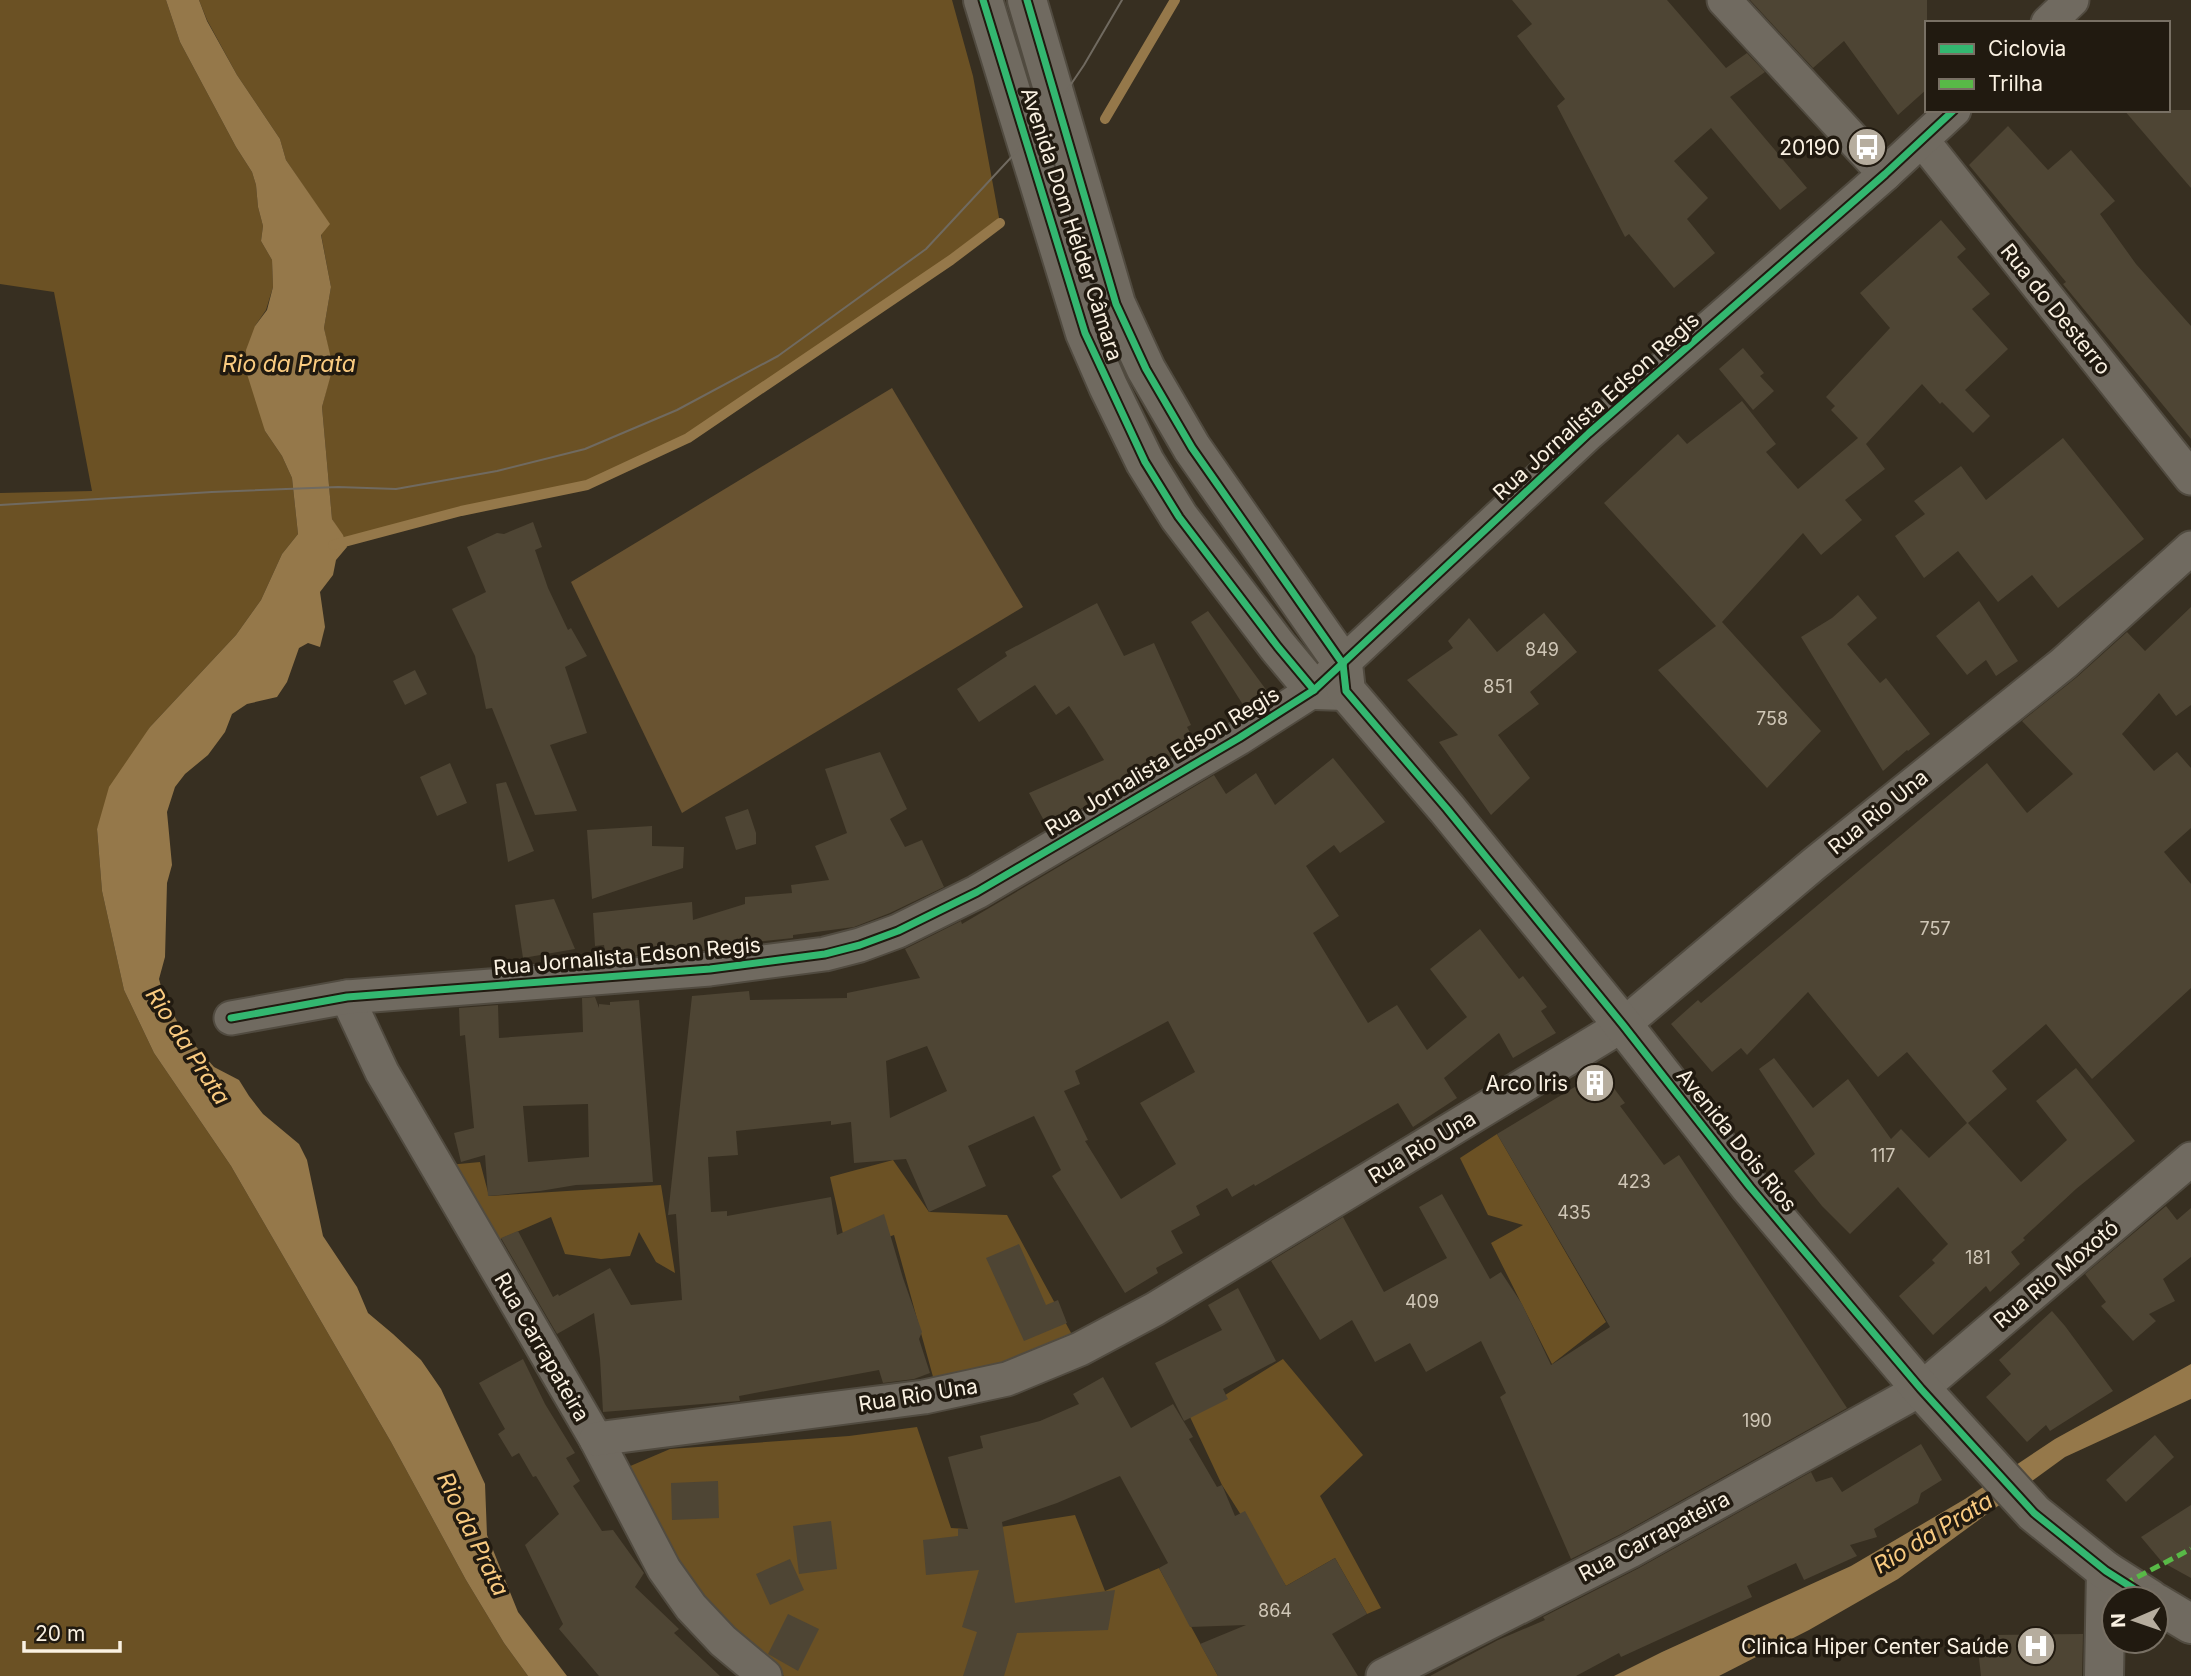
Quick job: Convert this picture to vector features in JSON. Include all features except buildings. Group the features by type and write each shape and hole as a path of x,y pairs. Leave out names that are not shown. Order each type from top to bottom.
{"main road":[{"name":"Avenida Dom Hélder Câmara","path":"983,0 1085,333 1145,462 1179,517 1285,656 1335,682"},
{"name":"Avenida Dom Hélder Câmara","path":"1027,0 1116,304 1146,369 1335,682"},
{"name":"Avenida Dois Rios","path":"1335,682 1447,809 1750,1187 1921,1389 2020,1499 2062,1537 2128,1585"},
{"path":"2104,1676 2106,1571"},
{"path":"2170,1611 2191,1623"}],"street":[{"path":"1724,0 1885,174"},
{"path":"2050,21 2072,0"},
{"name":"Rua Jornalista Edson Regis","path":"232,1018 346,997 710,969 825,954 898,931 977,892 1335,682 1589,433 1885,174 1952,112"},
{"name":"Rua do Desterro","path":"1922,140 2191,478"},
{"name":"Rua Rio Una","path":"596,1439 924,1397 1007,1379 1080,1349 1155,1308 1623,1026 1814,864 2064,663 2191,548"},
{"name":"Rua Carrapateira","path":"346,997 382,1072 596,1439 664,1569 691,1607 723,1641 765,1676"},
{"name":"Rua Rio Moxotó","path":"1921,1389 2191,1159"},
{"name":"Rua Carrapateira","path":"1383,1676 1630,1551 1921,1389"}],"shaded area":[{"path":"0,0 166,0 180,42 252,172 263,226 261,241 272,260 273,287 266,310 255,326 265,431 282,456 292,478 298,534 282,554 261,600 236,635 150,727 97,829 102,891 124,990 154,1053 231,1166 391,1442 466,1580 504,1643 528,1676 0,1676 0,493 92,491 54,292 0,284"},
{"path":"199,0 952,0 973,76 1000,223 951,260 688,438 587,485 461,511 346,542 332,519 322,407 332,367 324,328 331,287 321,234 329,224 286,160 280,139 237,75"},
{"path":"892,388 1023,607 682,813 571,582"},
{"path":"1497,1134 1606,1322 1552,1364 1491,1243 1523,1225 1488,1215 1460,1158"},
{"path":"893,1160 929,1212 1007,1215 1076,1342 935,1384 894,1235 847,1251 830,1177"},
{"path":"480,1162 489,1196 661,1185 675,1273 656,1262 639,1232 630,1256 601,1259 565,1254 551,1217 489,1244 448,1165"},
{"path":"1283,1359 1363,1455 1320,1496 1381,1608 1367,1614 1335,1558 1286,1586 1222,1485 1190,1417"},
{"path":"917,1427 951,1528 982,1530 1075,1515 1105,1591 1159,1568 1218,1676 784,1676 727,1630 670,1565 628,1467 670,1449 849,1436"}],"water":[{"name":"Rio da Prata","path":"166,0 199,0 207,21 237,75 280,139 286,160 330,224 321,235 331,287 324,328 333,367 322,407 332,519 343,535 347,547 336,560 333,575 320,592 325,627 320,647 308,643 299,648 287,682 277,697 247,704 232,714 225,732 208,755 185,774 175,787 167,812 172,865 167,883 165,957 159,979 163,994 182,1031 214,1067 239,1080 263,1114 299,1144 307,1160 323,1236 357,1287 368,1313 421,1360 441,1389 485,1484 487,1535 518,1612 567,1676 528,1676 504,1643 231,1166 154,1053 124,990 102,891 97,829 109,787 150,727 236,635 261,600 282,554 298,534 292,478 282,456 265,431 247,374 246,350 255,326 267,310 273,287 272,260 261,241 263,226 256,185 252,172 180,42"},
{"name":"Rio da Prata","path":"2191,1364 2191,1399 2065,1457 1898,1579 1809,1630 1719,1676 1614,1676 1851,1566 1965,1499 2055,1439"}],"waterway":[{"path":"1105,119 1175,0"},
{"path":"333,545 461,511 587,485 688,438 951,260 1000,223"}],"tram line":[{"path":"0,505 212,492 338,487 396,489 497,471 585,449 677,410 778,356 926,249 1058,107 1122,0"}],"marked path":[{"path":"2124,1584 2191,1549"}],"cycle path":[{"path":"983,0 1085,333 1145,462 1179,517 1314,690"},
{"path":"1027,0 1116,304 1146,369 1192,448 1343,664"},
{"path":"231,1018 347,997 710,969 825,954 898,931 977,892 1239,738 1314,690 1589,433 1885,174 1952,112"},
{"path":"1343,664 1346,691 1447,809 1623,1025 1750,1187 1921,1389 2034,1513 2106,1571 2128,1585"}],"place":[{"name":"20190","path":"1867,147"},
{"name":"Arco Iris","path":"1595,1083"},
{"name":"Clinica Hiper Center Saúde","path":"2036,1646"}]}
